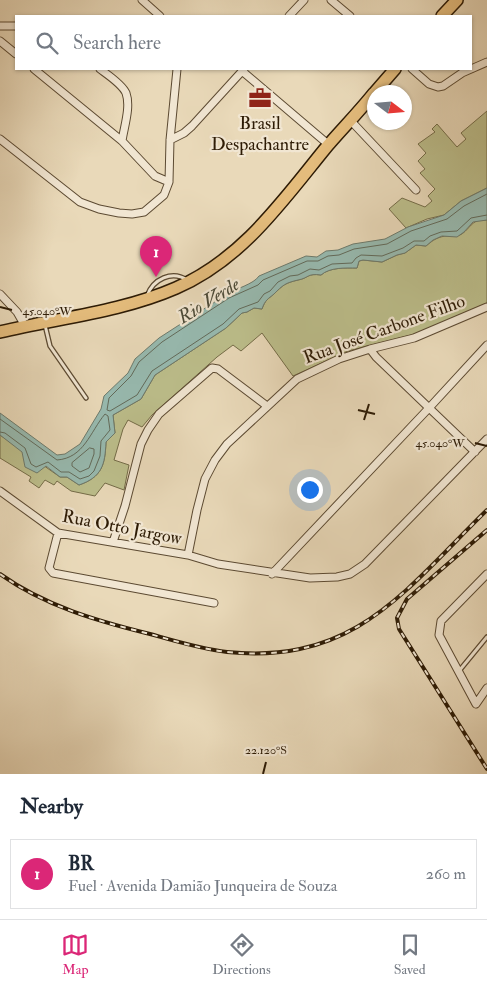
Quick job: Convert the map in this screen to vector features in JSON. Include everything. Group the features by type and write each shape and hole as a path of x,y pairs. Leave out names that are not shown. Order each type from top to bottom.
{"main road":[{"path":"443,15 457,0"},
{"path":"382,85 394,70"},
{"path":"0,332 145,299 190,282 232,255 265,224 329,145 367,102"}],"street":[{"path":"142,0 159,15"},
{"path":"290,15 304,0"},
{"path":"330,0 349,15"},
{"path":"0,26 15,26"},
{"path":"0,40 15,53"},
{"path":"472,69 487,62"},
{"path":"35,70 122,141 155,176 170,182"},
{"path":"101,70 120,86 126,94 127,107 122,141"},
{"path":"0,139 73,197 99,209 127,214 144,212 164,195 170,182 170,140 177,70"},
{"path":"170,140 184,133 192,126 243,70 329,145"},
{"path":"413,70 434,87 443,86 469,70"},
{"path":"351,121 416,190"},
{"path":"0,294 20,316 26,326"},
{"name":"Rua José Carbone Filho","path":"188,555 205,480 215,460 227,444 297,379 339,359 414,338 487,307"},
{"path":"272,574 430,408 487,345"},
{"path":"370,349 376,357 475,452"},
{"path":"113,542 125,506 141,444 159,414 212,368 218,369 267,406"},
{"path":"272,574 310,578 337,577 350,574 366,564 487,439"},
{"name":"Rua Otto Jargow","path":"0,491 58,533 188,555 218,564 272,574"},
{"path":"58,533 49,568 52,572 214,603"},
{"path":"487,574 441,621 439,628 439,635 476,704 487,688"}],"lane":[{"path":"44,322 50,346 86,398"},
{"path":"458,672 487,636"}],"green space":[{"path":"487,111 487,188 461,201 444,215 427,219 406,228 389,209 402,198 425,207 432,201 428,196 435,189 420,173 425,169 418,161 426,153 418,144 435,132 432,129 437,124 457,147 466,139 461,133"},
{"path":"479,220 487,220 487,303 415,334 348,351 293,376 262,333 241,351 233,345 152,415 142,427 128,420 123,429 114,460 129,465 124,490 105,483 95,496 71,491 57,481 54,485 45,480 39,488 29,481 31,477 0,458 0,435 60,477 67,477 79,485 87,482 97,474 103,464 106,442 115,433 113,415 141,399 155,375 226,328 242,313 254,308 262,309 268,299 282,286 310,275 321,275 333,269 357,268 359,261 363,260 382,262 405,253 416,245 426,246 434,240 445,236 460,235"}],"water":[{"path":"487,188 487,220 473,222 457,237 442,236 426,246 416,245 405,253 382,262 363,260 359,261 357,268 333,269 321,275 310,275 287,283 267,300 262,309 254,308 242,313 226,328 155,375 141,399 113,415 115,433 106,442 103,464 97,474 87,482 79,485 67,477 60,477 46,466 37,473 25,467 22,452 0,435 0,413 57,455 65,454 80,444 101,409 104,396 128,373 135,359 159,338 227,294 249,284 259,276 306,256 317,257 326,251 385,239 408,227 444,215 461,201"}],"railway":[{"path":"0,574 53,604 111,624 208,649 227,652 272,653 310,647 344,634 374,616 402,594 430,568 487,510"},
{"path":"487,530 407,599 397,618 399,629 487,769"}],"place":[{"name":"Brasil Despachantre","path":"260,98"},
{"name":"BR","path":"156,277"}],"water label":[{"name":"Rio Verde","path":"208,300"}]}
